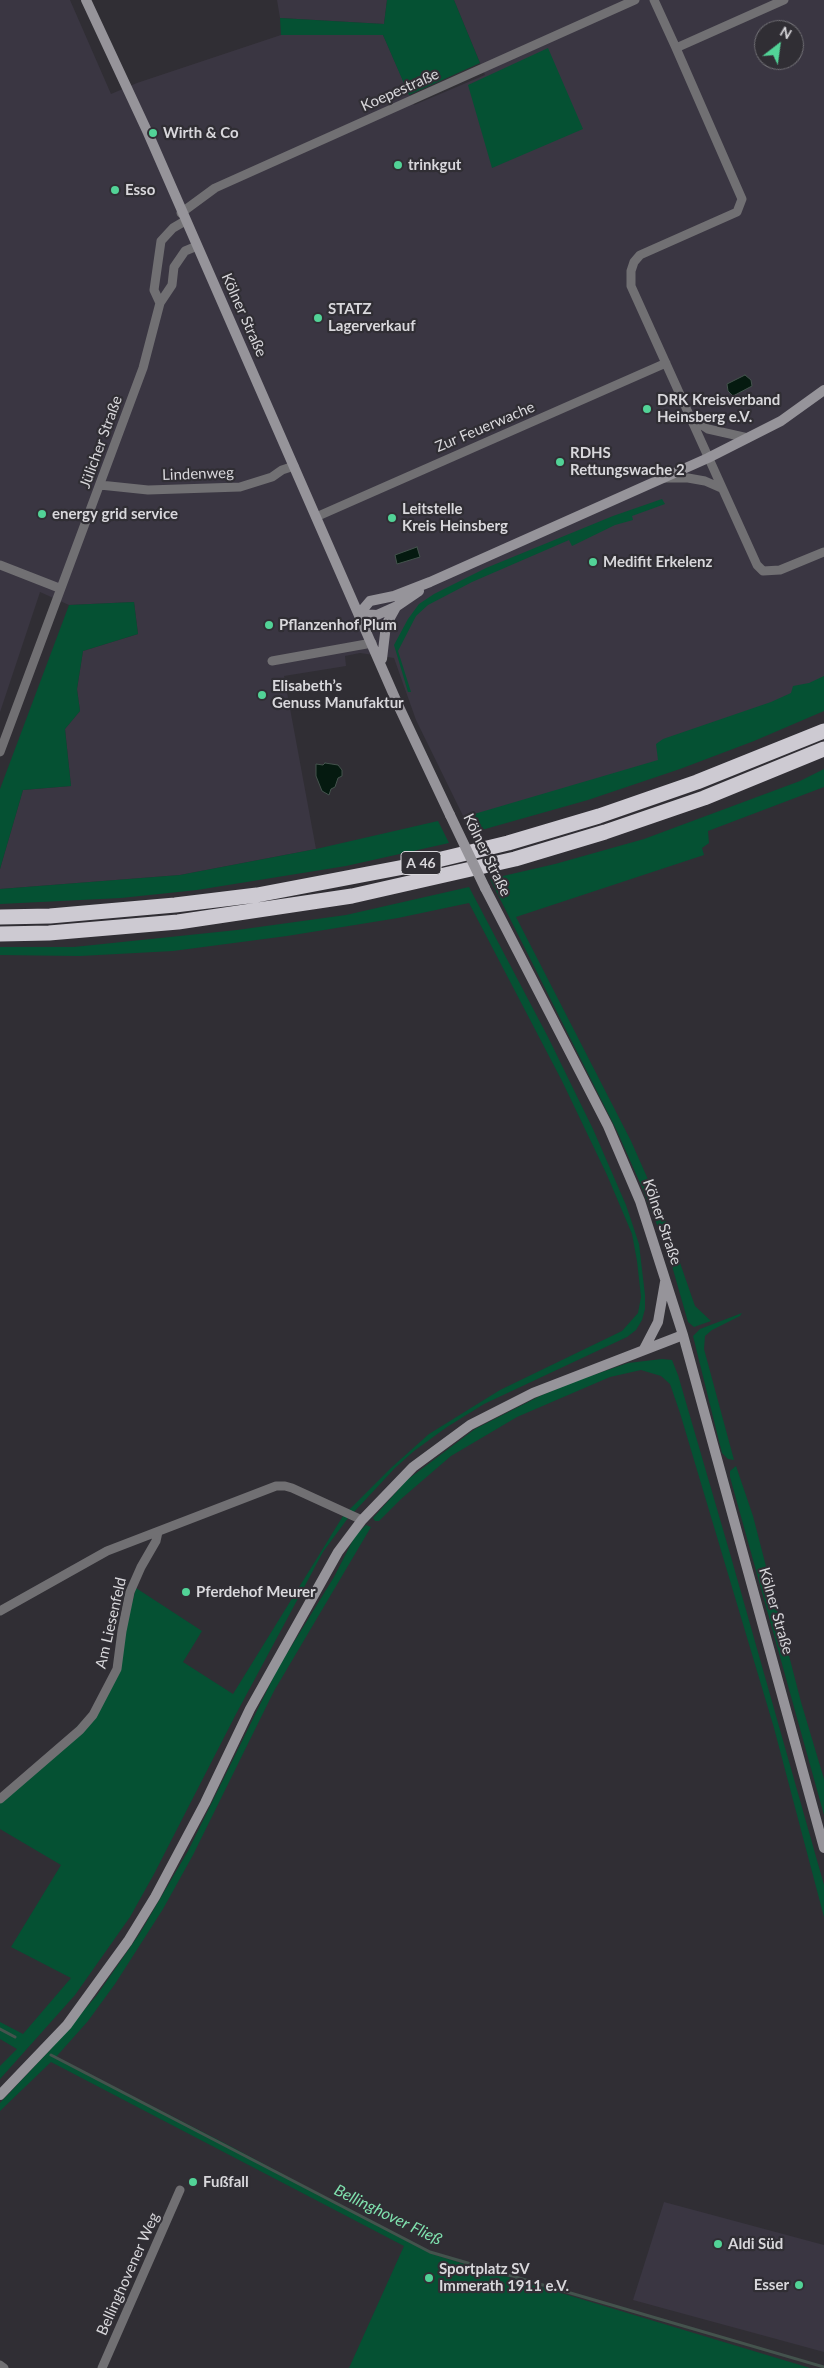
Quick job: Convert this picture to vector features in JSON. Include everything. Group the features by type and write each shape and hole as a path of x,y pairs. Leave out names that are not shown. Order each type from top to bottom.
{"highway":[{"name":"A 46","path":"0,917 50,916 156,907 257,895 425,863 508,843 599,816 697,782 824,731"},
{"name":"A 46","path":"0,934 49,933 178,922 362,894 515,859 605,832 704,798 824,749"}],"main road":[{"name":"Kölner Straße","path":"86,0 154,146 183,217 399,707 485,888 608,1126 640,1201 683,1335 824,1848"},
{"path":"359,614 370,601 394,596 430,582 708,458 781,421 824,390"},
{"path":"359,614 377,615 397,606 430,582"},
{"path":"382,665 386,625 397,606"},
{"path":"644,1349 658,1322 666,1280"},
{"path":"0,2095 67,2025 128,1941 164,1880 250,1709 286,1643 338,1552 362,1520 414,1468 470,1425 533,1393 683,1335"}],"street":[{"name":"Koepestraße","path":"183,217 215,188 635,0"},
{"path":"654,0 742,199 737,212 640,255 634,262 631,271 631,286 757,565 763,571 780,570 824,552"},
{"path":"676,48 784,0"},
{"name":"Jülicher Straße","path":"160,303 154,290 161,241 183,217"},
{"name":"Jülicher Straße","path":"0,752 143,368 160,303 172,285 174,267 179,257 185,251 197,246"},
{"name":"Zur Feuerwache","path":"316,517 666,363"},
{"path":"689,417 708,429 748,438"},
{"name":"Lindenweg","path":"100,485 148,490 240,487 272,477 282,470 294,466"},
{"path":"664,478 688,478 721,488"},
{"path":"0,565 60,588"},
{"path":"272,661 372,643"},
{"path":"0,1611 107,1551 276,1486 292,1488 362,1520"},
{"name":"Am Liesenfeld","path":"0,1800 80,1730 93,1715 117,1669 130,1592 140,1566 156,1541 158,1532"},
{"name":"Bellinghovener Weg","path":"102,2368 180,2190"},
{"path":"0,2365 4,2368"}],"shaded area":[{"path":"0,0 70,0 111,94 137,83 281,35 383,35 414,105 485,75 454,0 824,0 824,707 469,828 416,720 394,658 360,653 345,656 346,666 284,676 316,849 180,875 0,889 0,869 23,790 71,786 65,729 80,711 77,689 83,651 138,634 134,602 69,605 40,592 0,712"},
{"path":"277,0 387,0 384,24 280,18"},
{"path":"745,375 751,380 752,386 733,396 728,391 727,384"},
{"path":"417,547 420,557 397,564 395,555"},
{"path":"325,763 338,765 342,770 342,776 338,778 335,787 331,789 329,795 322,791 316,776 316,764 323,765"},
{"path":"664,2202 824,2245 824,2352 633,2300"}],"green space":[{"path":"387,0 454,0 480,63 409,95 383,35 281,35 280,18 384,24"},
{"path":"548,48 583,129 492,168 468,85"},
{"path":"662,499 665,504 632,516 633,520 615,525 572,546 569,540 472,582 428,605 416,616 398,651 411,692 408,692 394,645 408,619 419,604 434,594 486,568 613,516"},
{"path":"134,602 138,634 83,651 77,689 80,711 65,729 71,786 23,790 0,869 0,789 69,605"},
{"path":"824,676 824,711 754,741 680,769 588,800 471,833 464,817 658,760 656,744 663,739 771,702 791,693 793,686 809,683"},
{"path":"824,769 824,787 708,831 709,843 702,848 704,855 516,917 631,1141 662,1211 695,1306 711,1321 694,1327 688,1322 668,1252 617,1131 490,879 555,864 644,839 800,781"},
{"path":"438,821 449,843 346,866 197,890 121,898 0,904 0,889 180,875 316,849"},
{"path":"469,887 548,1037 593,1129 626,1205 639,1244 645,1309 642,1320 636,1330 627,1337 484,1404 447,1427 414,1451 395,1468 353,1513 348,1511 392,1467 429,1434 500,1390 622,1331 638,1313 641,1297 632,1234 607,1175 562,1081 469,903 398,918 287,936 173,951 80,956 0,955 0,947 74,947 237,930 346,915"},
{"path":"742,1313 705,1336 704,1349 734,1460 728,1459 722,1453 693,1336 700,1329"},
{"path":"662,1359 672,1360 678,1375 731,1557 824,1885 824,1917 774,1728 680,1413 670,1384 661,1376 641,1370 610,1377 517,1417 451,1456 401,1499 379,1521 375,1521 373,1518 407,1480 475,1429 540,1396 573,1382 628,1363"},
{"path":"736,1466 753,1516 801,1702 824,1779 824,1815 730,1477 730,1471"},
{"path":"343,1516 348,1518 323,1552 130,1917 75,1995 0,2079 0,2066 17,2049 0,2039 0,2022 23,2034 71,1978 11,1947 61,1865 0,1829 0,1801 34,1772 108,1694 136,1588 202,1631 183,1662 233,1694"},
{"path":"366,1525 371,1527 274,1691 193,1855 163,1909 115,1984 88,2021 56,2057 228,2145 435,2255 810,2368 349,2368 404,2246 51,2062 0,2111 0,2103 50,2050 97,1995 140,1933 188,1851 278,1668 334,1577 355,1536"}],"waterway":[{"name":"Bellinghover Fließ","path":"0,2029 15,2037"},
{"name":"Bellinghover Fließ","path":"51,2055 430,2252 824,2367"}],"place":[{"name":"Wirth & Co","path":"153,133"},
{"name":"trinkgut","path":"398,165"},
{"name":"Esso","path":"115,190"},
{"name":"STATZ Lagerverkauf","path":"318,318"},
{"name":"DRK Kreisverband Heinsberg e.V.","path":"647,409"},
{"name":"RDHS Rettungswache 2","path":"560,462"},
{"name":"energy grid service","path":"42,514"},
{"name":"Leitstelle Kreis Heinsberg","path":"392,518"},
{"name":"Medifit Erkelenz","path":"593,562"},
{"name":"Pflanzenhof Plum","path":"269,625"},
{"name":"Elisabeth’s Genuss Manufaktur","path":"262,695"},
{"name":"Pferdehof Meurer","path":"186,1592"},
{"name":"Fußfall","path":"193,2182"},
{"name":"Aldi Süd","path":"718,2244"},
{"name":"Sportplatz SV Immerath 1911 e.V.","path":"429,2278"},
{"name":"Esser","path":"799,2285"}]}
